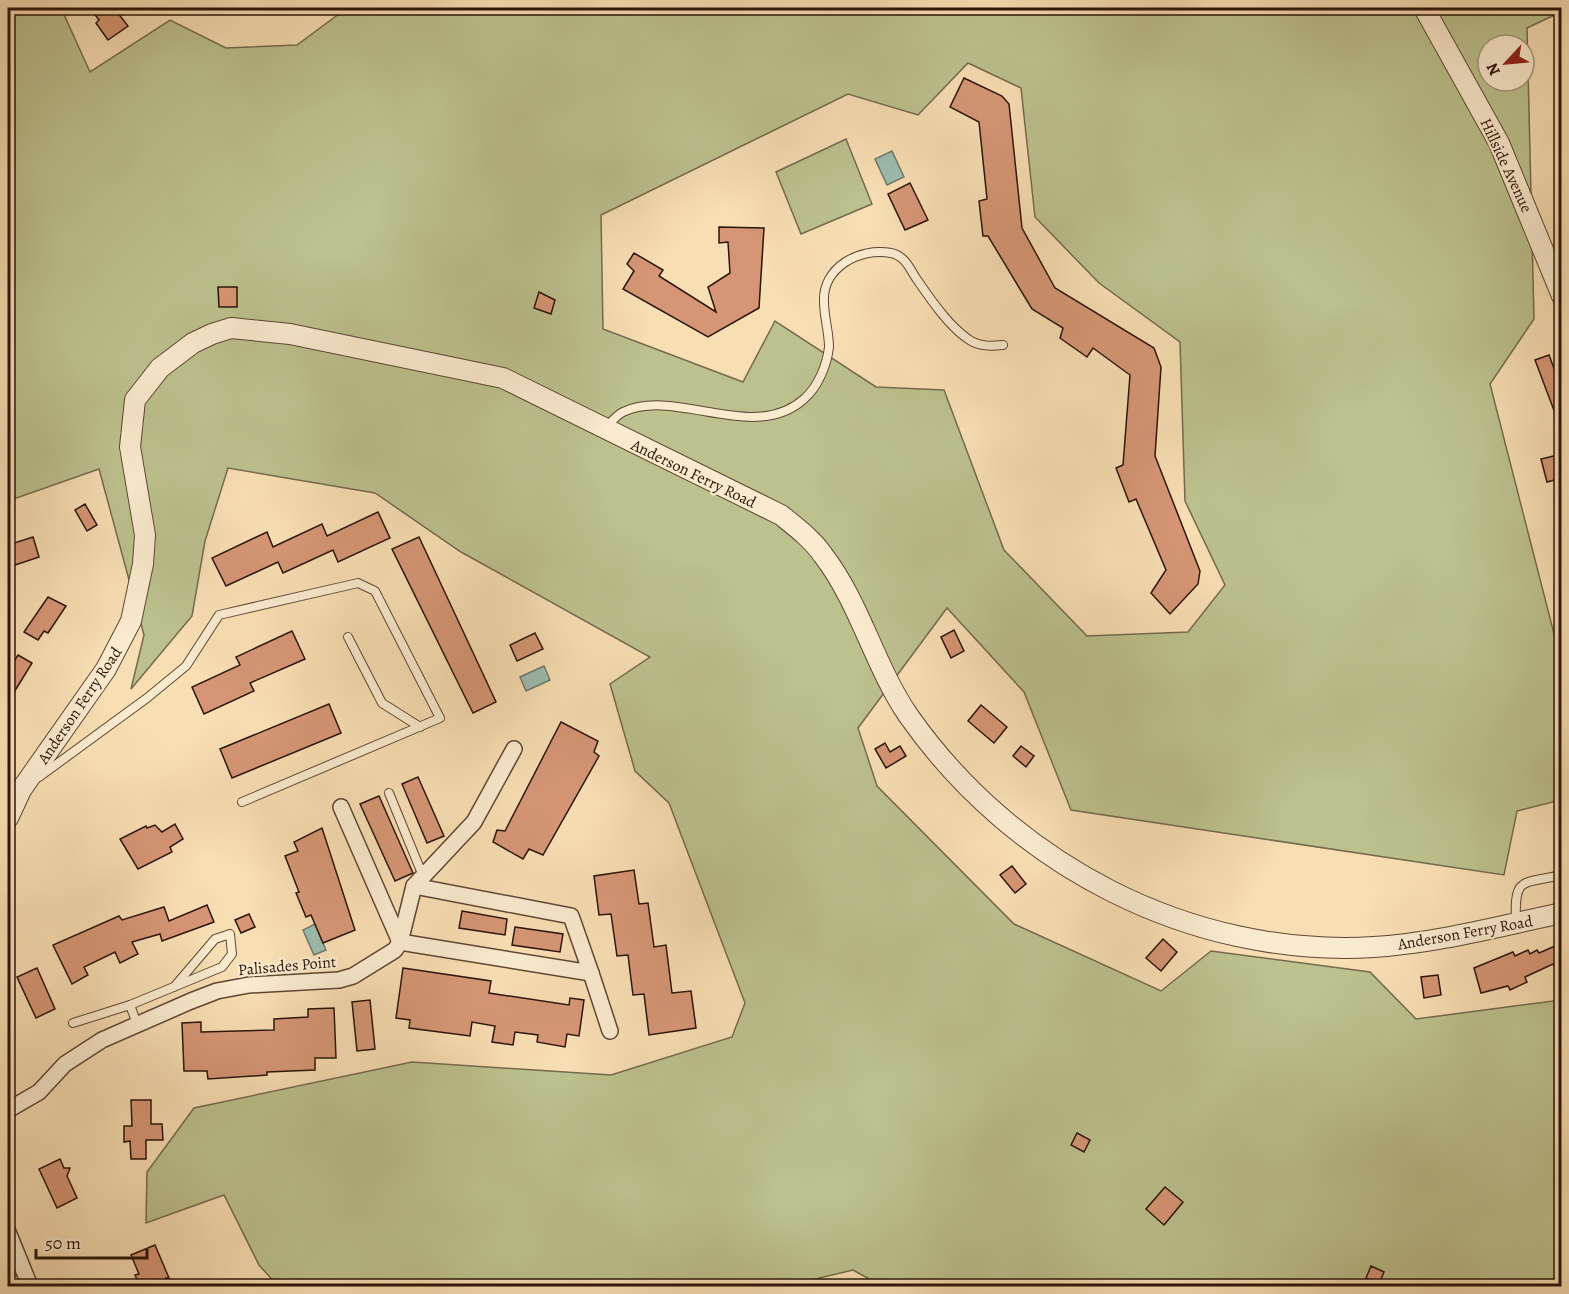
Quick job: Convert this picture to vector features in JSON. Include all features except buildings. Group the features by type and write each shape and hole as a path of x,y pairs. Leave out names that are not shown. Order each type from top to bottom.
{"street":[{"name":"Hillside Avenue","path":"1424,8 1499,143 1562,296"},
{"name":"Anderson Ferry Road","path":"8,818 21,790 106,669 131,621 143,564 145,535 130,447 135,400 160,368 193,343 231,328 312,338 503,378 781,515 808,537 834,570 897,698 933,749 961,780 1014,830 1092,882 1139,904 1208,929 1290,944 1373,947 1425,942 1562,913"},
{"path":"400,942 418,881 474,822 514,750"},
{"path":"340,807 400,942"},
{"path":"418,881 571,916 610,1031"},
{"path":"400,942 591,973"},
{"name":"Palisades Point","path":"8,1110 39,1092 74,1058 102,1040 137,1024 217,991 249,985 339,980 353,976 386,957 400,942"},
{"path":"8,1232 30,1287"}],"lane":[{"path":"604,428 622,413 636,408 655,406 751,417 773,414 803,400 823,371 829,349 824,300 827,280 837,267 853,257 874,253 892,253 904,260 917,281 969,340 986,346 1003,345"},
{"path":"21,790 147,698 186,666 219,615 358,583 375,591 440,718 242,802"},
{"path":"348,637 382,703 420,727"},
{"path":"389,793 418,881"},
{"path":"1516,923 1515,899 1521,884 1562,875"},
{"path":"73,1023 130,1005 174,987 222,967 232,954 230,934 215,939 174,987"},
{"path":"130,1005 137,1024"}],"green space":[{"path":"8,8 61,8 90,72 170,20 226,48 297,45 347,8 1561,8 1561,12 1527,28 1527,33 1476,33 1476,93 1529,93 1534,319 1490,384 1561,661 1561,800 1517,811 1504,875 1071,810 1024,692 947,608 858,728 877,786 1014,924 1161,991 1211,951 1370,972 1416,1019 1561,1000 1561,1286 882,1286 853,1270 786,1286 278,1286 259,1265 224,1195 146,1223 147,1172 194,1108 412,1062 611,1075 732,1037 745,1003 669,803 635,771 610,684 650,657 461,552 375,493 228,468 205,541 192,616 131,689 144,635 99,469 8,501","holes":["968,63 1021,88 1035,217 1099,283 1180,342 1185,501 1225,585 1188,632 1087,636 1004,550 944,390 876,387 775,321 743,382 603,329 601,215 848,94 918,115"]},
{"path":"846,139 872,204 801,234 776,172"}],"shaded area":[{"path":"892,151 904,177 887,185 875,159"},
{"path":"544,666 550,680 526,691 520,677"},
{"path":"315,924 326,950 314,955 303,930"}]}
